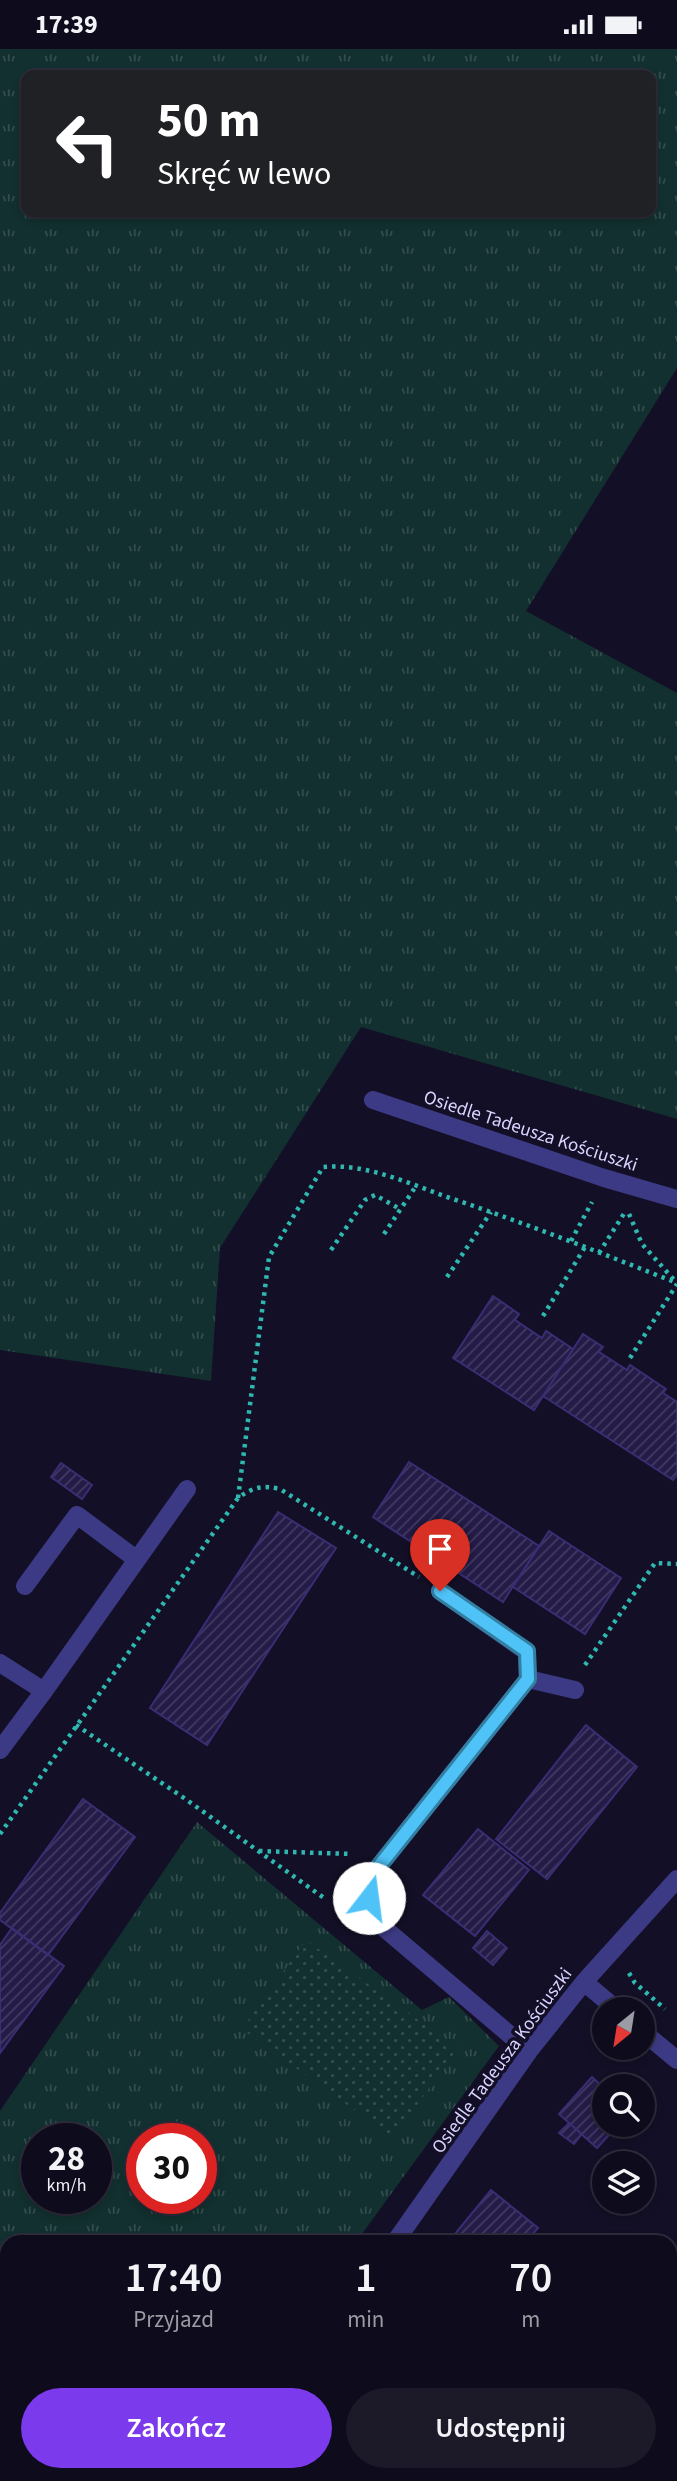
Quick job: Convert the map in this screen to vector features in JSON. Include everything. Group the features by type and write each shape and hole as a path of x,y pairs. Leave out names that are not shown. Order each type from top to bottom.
{"street":[{"name":"Osiedle Tadeusza Kościuszki","path":"373,1100 604,1178 677,1199"},
{"path":"0,1750 187,1489"},
{"path":"25,1586 77,1515 136,1559"},
{"path":"440,1591 527,1651 528,1679 368,1880 371,1917 529,2052"},
{"path":"0,1663 44,1691"},
{"path":"528,1679 572,1689"},
{"name":"Osiedle Tadeusza Kościuszki","path":"400,2235 529,2052 584,1982 677,1879"},
{"path":"584,1982 602,1997"},
{"path":"655,2042 677,2060"}],"path":[{"path":"238,1499 270,1257 323,1167 340,1165 387,1176 570,1241 677,1283"},
{"path":"570,1241 604,1178"},
{"path":"384,1234 416,1186"},
{"path":"331,1249 365,1200 375,1195 400,1209"},
{"path":"599,1253 627,1208 642,1244 677,1283"},
{"path":"447,1277 491,1212"},
{"path":"543,1316 585,1247"},
{"path":"630,1358 677,1283"},
{"path":"0,1834 238,1499 249,1490 263,1485 280,1489 440,1591"},
{"path":"572,1689 655,1563 677,1564"},
{"path":"76,1725 324,1898"},
{"path":"258,1851 387,1855"},
{"path":"628,1971 635,1983 667,2010"}],"green space":[{"path":"0,49 677,49 677,368 526,611 677,693 677,1119 361,1027 220,1248 211,1381 0,1350"},
{"path":"197,1822 422,2010 449,1997 499,2046 361,2235 0,2235 0,2111"},
{"path":"306,1940 458,2048 393,2138 242,2029"}],"building":[{"path":"493,1296 519,1314 515,1320 542,1338 546,1331 573,1349 534,1410 453,1358"},
{"path":"583,1334 603,1347 599,1352 627,1370 630,1365 666,1389 663,1393 677,1402 677,1475 673,1480 543,1396"},
{"path":"409,1462 539,1546 503,1602 373,1517"},
{"path":"61,1463 92,1485 82,1499 51,1477"},
{"path":"278,1512 336,1548 207,1745 150,1708"},
{"path":"549,1531 621,1578 585,1634 513,1587"},
{"path":"586,1725 637,1767 547,1879 496,1839"},
{"path":"83,1799 135,1837 48,1955 0,1920 0,1913"},
{"path":"478,1829 529,1870 475,1936 423,1895"},
{"path":"12,1928 64,1966 0,2053 0,1945"},
{"path":"487,1931 507,1948 493,1965 473,1948"},
{"path":"592,2077 592,2137 607,2137 597,2148 559,2114"},
{"path":"569,2123 582,2134 574,2144 559,2133"},
{"path":"491,2190 538,2228 532,2235 454,2235"}],"route":[{"path":"369,1898 368,1880 528,1679 527,1651 440,1591"}]}
